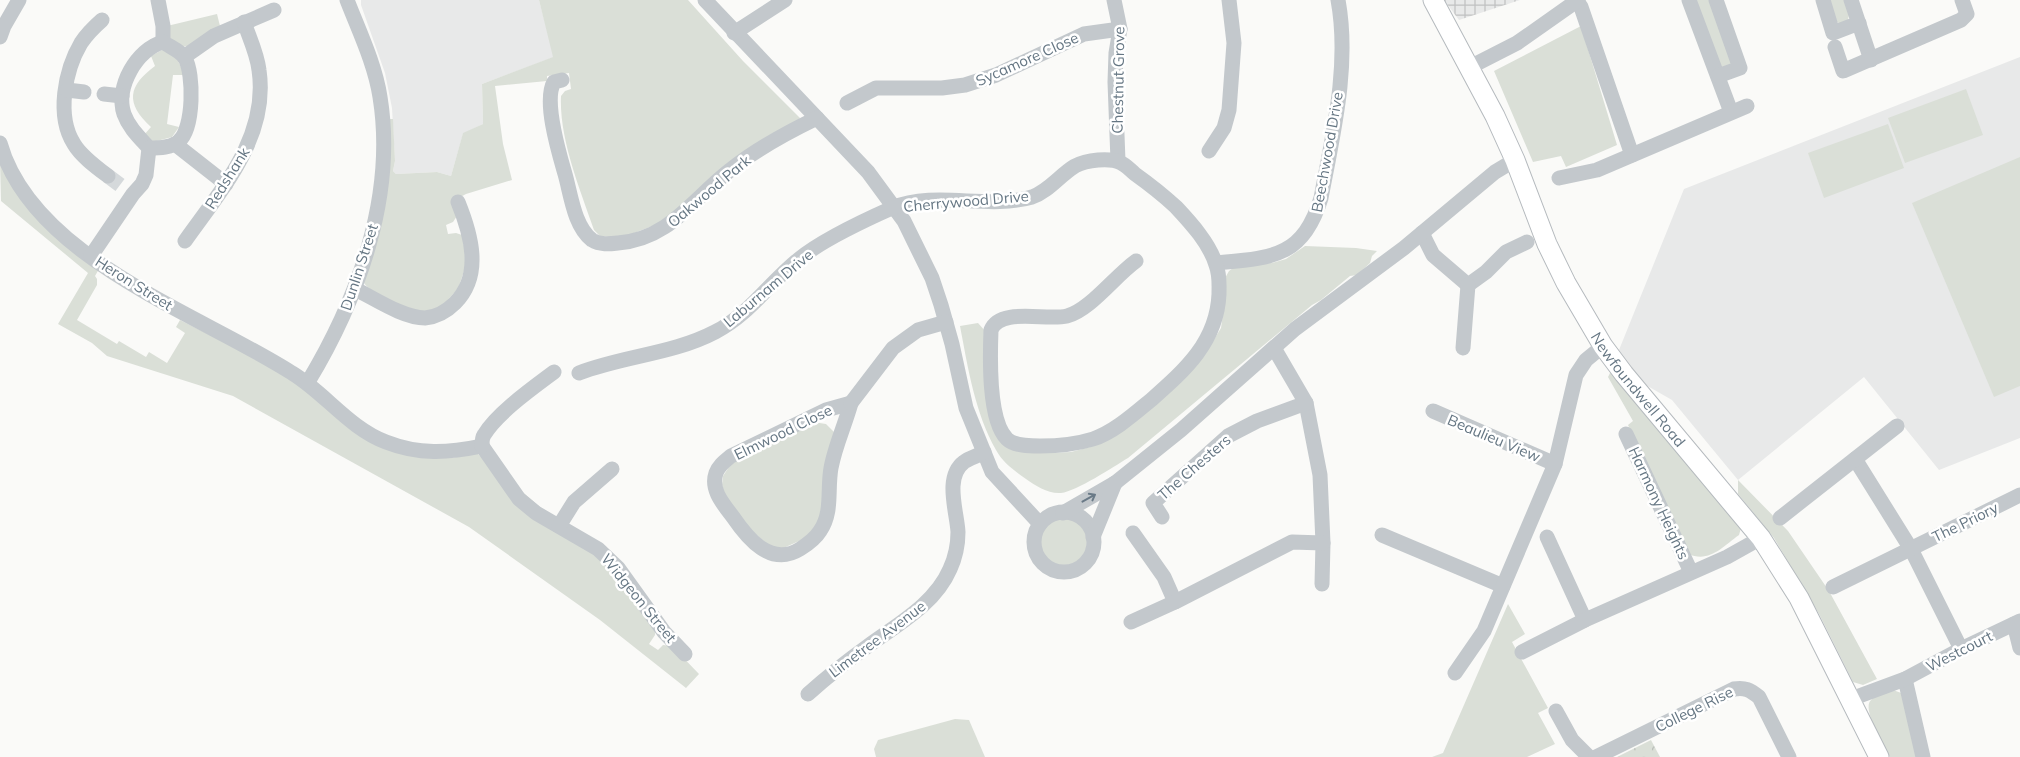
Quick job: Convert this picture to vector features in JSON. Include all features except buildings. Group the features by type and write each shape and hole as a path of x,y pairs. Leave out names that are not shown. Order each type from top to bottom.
{"main road":[{"name":"Newfoundwell Road","path":"1433,0 1496,116 1555,260 1582,313 1603,346 1761,538 1799,598 1852,699 1879,757"}],"street":[{"path":"0,37 19,0"},
{"path":"158,0 163,26 163,42"},
{"name":"Dunlin Street","path":"308,382 338,329 369,247 383,165 384,132 380,96 373,70 347,0"},
{"path":"704,0 868,172 904,221 932,278 946,322 966,408 992,472 1040,524"},
{"path":"734,33 785,0"},
{"name":"Chestnut Grove","path":"1114,0 1120,29 1116,53 1115,82 1118,162"},
{"path":"1209,151 1224,128 1229,110 1234,43 1229,0"},
{"name":"Beechwood Drive","path":"1216,263 1246,261 1277,254 1300,240 1315,219 1323,188 1342,68 1343,39 1338,0"},
{"path":"1470,67 1517,43 1578,0 1632,155"},
{"path":"1689,0 1731,112"},
{"path":"1716,0 1740,68 1718,76"},
{"path":"1823,0 1834,32 1859,23"},
{"path":"1851,0 1871,60"},
{"path":"1834,46 1843,71 1961,20 1967,14 1962,0"},
{"path":"184,57 214,36 274,10"},
{"path":"102,20 80,44 69,75 64,106 67,126 74,144 108,176"},
{"name":"Redshank","path":"185,241 226,184 249,143 256,122 260,92 259,69 244,22"},
{"name":"Sycamore Close","path":"847,103 876,88 942,88 965,85 996,75 1084,34 1120,29"},
{"path":"149,148 175,144 181,140 188,124 192,86 190,70 184,57 163,42"},
{"path":"90,256 129,191 142,184 146,175 149,148 128,122 123,112 122,96 126,79 139,58 163,42"},
{"name":"Oakwood Park","path":"562,80 554,82 551,88 550,100 554,131 564,170 573,204 585,232 594,241 605,244 641,239 656,234 671,224 730,170 770,142 816,118"},
{"path":"67,90 84,92"},
{"path":"104,94 122,96"},
{"path":"1560,178 1597,170 1747,106"},
{"name":"Heron Street","path":"0,143 4,157 26,196 50,223 90,256 133,285 308,382 351,421 370,435 406,449 430,452 482,446"},
{"path":"175,144 226,184"},
{"path":"1063,513 1074,514 1086,521 1092,530 1093,537 1093,550 1086,563 1077,570 1066,573 1054,571 1044,565 1036,554 1035,534 1040,524 1047,517 1063,513 1115,483 1181,430 1295,329 1422,232 1495,172 1515,160"},
{"name":"Cherrywood Drive","path":"894,207 934,201 991,202 1035,196 1049,188 1076,165 1088,161 1118,162"},
{"path":"1118,162 1146,181 1177,209 1195,230 1216,263 1219,277 1218,300 1216,319 1212,330 1192,361 1136,413 1113,429 1093,439 1043,446 1010,442 998,426 993,408 990,341 993,324 1008,317 1058,318 1078,312 1121,272 1136,261"},
{"path":"354,288 414,316 425,318 437,316 448,310 459,299 468,283 472,270 473,253 468,226 458,202"},
{"name":"Laburnam Drive","path":"579,373 597,366 683,344 715,332 755,304 784,273 809,251 894,207"},
{"path":"1422,232 1433,255 1468,285"},
{"path":"1463,348 1468,285 1486,272 1506,252 1527,242"},
{"name":"Elmwood Close","path":"851,403 826,410 731,456 720,465 716,473 715,483 718,495 746,536 760,548 782,555 797,551 810,543 820,531 829,513 831,467 851,403 893,348 918,330 946,322"},
{"name":"Beaulieu View","path":"1455,673 1484,631 1555,464 1576,375 1586,360 1603,346"},
{"path":"1274,348 1306,403 1320,475 1323,543 1322,584"},
{"path":"482,446 483,436 504,413 554,372"},
{"name":"The Chesters","path":"1162,517 1149,496 1228,436 1257,421 1306,403"},
{"name":"Beaulieu View","path":"1433,411 1555,464"},
{"path":"1780,518 1897,426"},
{"name":"Harmony Heights","path":"1626,434 1691,572"},
{"name":"Widgeon Street","path":"482,446 519,499 536,513 598,549 618,568 664,632 685,654"},
{"name":"Limetree Avenue","path":"808,694 828,676 923,605 938,590 949,572 957,553 958,532 953,483 956,471 963,463 984,452"},
{"path":"1855,460 1911,549 1962,648"},
{"path":"559,526 574,502 612,469"},
{"path":"1093,537 1115,483"},
{"name":"The Priory","path":"1833,587 2020,495"},
{"path":"1133,533 1164,578 1175,602"},
{"path":"1382,535 1503,586"},
{"path":"1547,538 1585,620"},
{"name":"Harmony Heights","path":"1522,652 1585,620 1727,557 1761,538"},
{"path":"1131,622 1175,602 1292,542 1323,543"},
{"name":"Westcourt","path":"1852,699 1905,679 1962,648 2017,623 2020,648"},
{"path":"1905,679 1923,757"},
{"name":"College Rise","path":"1596,757 1734,689 1743,687 1759,697 1789,757"},
{"path":"1556,711 1572,740 1589,757"}],"shaded area":[{"path":"361,0 539,0 554,57 482,84 483,124 463,134 451,176 437,172 396,174 393,171 395,161 392,108 385,73 361,5"},
{"path":"1444,0 1520,0 1459,20"},
{"path":"2020,57 2020,438 1939,470 1864,377 1738,480 1672,400 1644,384 1619,350 1684,189"}],"green space":[{"path":"539,0 688,0 743,61 800,118 796,125 676,217 621,238 600,236 594,230 572,164 563,129 561,96 565,91 571,89 569,73 547,76 547,81 495,86 503,144 512,180 466,194 451,202 457,216 453,222 446,225 448,234 456,233 462,235 467,262 458,289 439,309 418,312 411,310 372,290 364,283 388,119 393,119 395,161 393,171 396,174 437,172 451,176 463,133 483,124 482,84 553,57"},
{"path":"1694,0 1711,0 1733,61 1731,67 1719,67"},
{"path":"1828,0 1844,0 1849,15 1848,20 1840,24 1837,22"},
{"path":"217,14 220,26 197,42 181,47 175,45 170,38 167,26"},
{"path":"1581,26 1617,145 1566,167 1561,156 1533,162 1494,71"},
{"path":"162,50 174,56 181,66 184,75 173,75 167,124 179,127 172,137 153,142 144,135 151,127 137,110 133,95 139,81 155,66 151,56"},
{"path":"1966,89 1983,135 1905,163 1888,118"},
{"path":"1888,124 1904,168 1824,198 1808,153"},
{"path":"2020,157 2020,386 1994,397 1912,203"},
{"path":"0,160 99,269 95,276 97,285 77,320 117,344 119,341 146,357 149,352 167,363 185,333 176,327 180,320 272,366 320,401 425,457 453,458 469,453 478,454 608,565 655,628 655,635 649,644 658,650 663,645 672,646 699,674 686,688 600,620 469,527 233,396 107,356 92,343 58,324 88,273 1,201"},
{"path":"1305,246 1356,248 1377,251 1372,256 1370,263 1357,275 1350,276 1312,305 1128,458 1076,488 1056,493 1042,489 1030,482 999,455 977,406 960,326 978,323 986,332 992,427 1052,453 1071,452 1090,447 1205,354 1221,328 1225,278 1229,271 1236,266 1272,263 1286,259"},
{"path":"1611,371 1741,528 1739,535 1721,549 1703,557 1688,554 1628,425 1633,421 1608,377"},
{"path":"813,422 826,424 834,432 821,522 808,537 779,550 772,548 751,530 727,501 722,485 723,476 733,461"},
{"path":"1738,480 1788,531 1829,591 1877,679 1863,685 1853,682 1819,614 1774,538 1738,494"},
{"path":"1058,518 1068,518 1080,525 1087,537 1087,547 1080,559 1068,566 1058,566 1050,562 1043,555 1039,547 1039,537 1043,529 1050,522"},
{"path":"1508,604 1525,634 1512,642 1548,708 1538,713 1555,744 1527,757 1432,757 1443,753"},
{"path":"1893,690 1904,694 1917,757 1890,757 1871,719 1869,705 1871,700"},
{"path":"955,719 969,720 985,757 876,757 874,749 878,740"},
{"path":"1651,740 1660,757 1617,757"}],"tunnel":[{"path":"108,176 124,188"}]}
